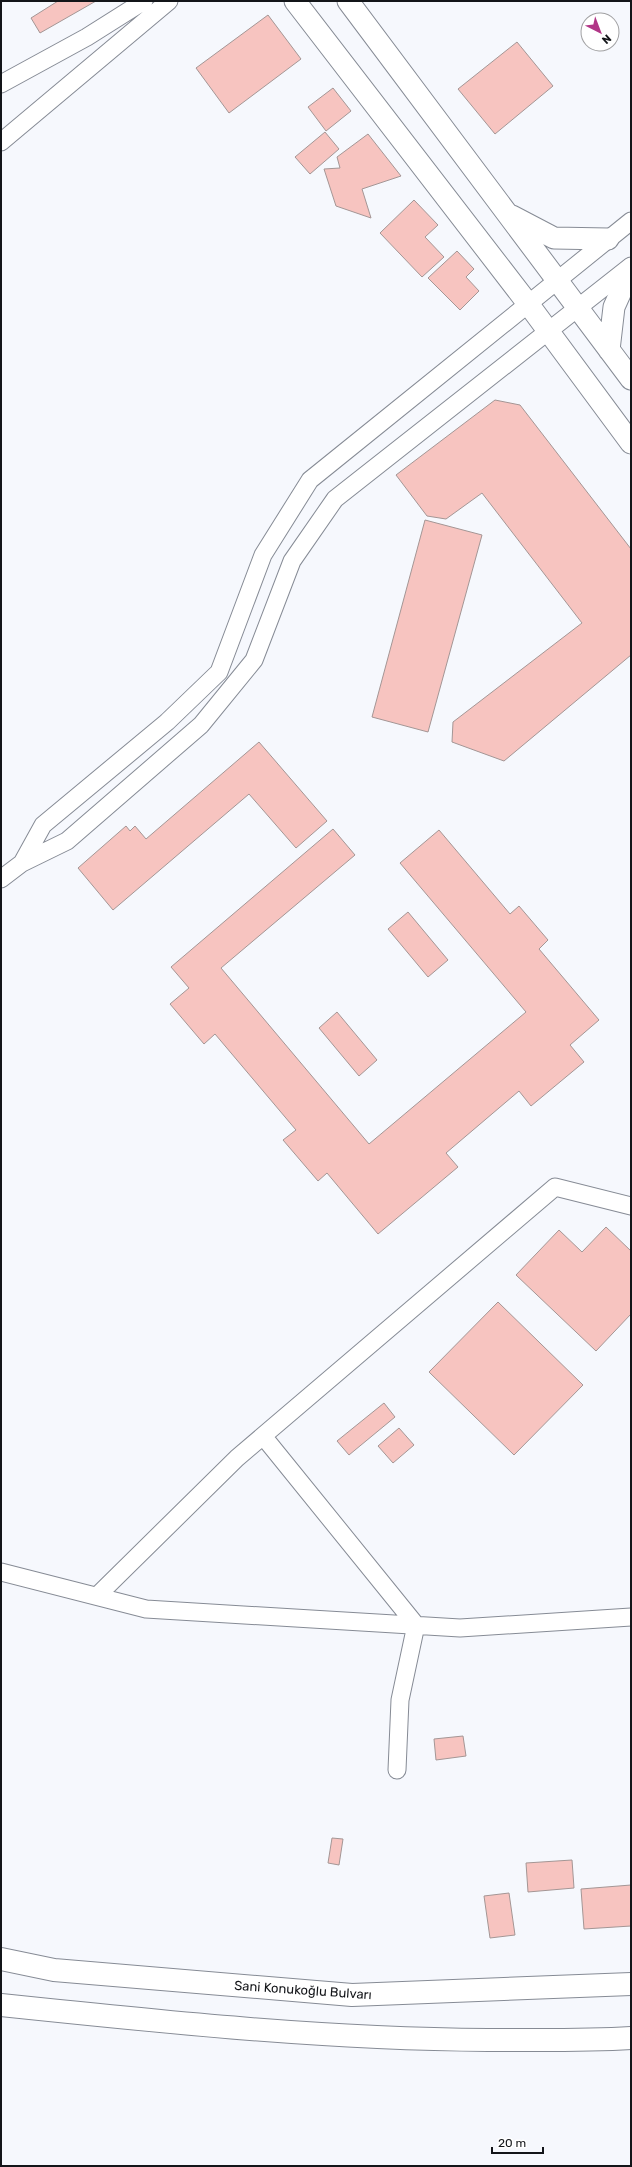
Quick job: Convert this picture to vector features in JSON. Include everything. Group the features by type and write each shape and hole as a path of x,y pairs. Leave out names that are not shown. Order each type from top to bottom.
{"highway":[{"name":"Sani Konukoğlu Bulvarı","path":"1,1959 54,1970 352,1995 631,1984"},
{"path":"1,2005 205,2027 415,2039 594,2041 631,2038"}],"main road":[{"path":"295,1 548,331 631,443"},
{"path":"348,1 631,379"},
{"path":"506,212 554,238 608,239"},
{"path":"609,350 614,307 631,268"}],"street":[{"path":"1,84 87,37 144,1"},
{"path":"1,142 169,1"},
{"path":"22,863 43,825 167,722 219,672 263,554 310,480 631,222"},
{"path":"1,878 22,863 67,841 201,725 254,660 292,561 335,499 577,308 631,268"},
{"path":"97,1596 237,1458 555,1187 631,1206"},
{"path":"263,1436 416,1625"},
{"path":"1,1572 146,1609 460,1628 631,1617"},
{"path":"397,1770 400,1700 416,1625"}],"building":[{"path":"58,1 96,1 40,33 31,18"},
{"path":"268,15 301,59 229,113 196,68"},
{"path":"517,42 553,86 495,134 458,89"},
{"path":"333,88 351,111 326,131 308,107"},
{"path":"325,132 339,149 310,174 295,157"},
{"path":"368,134 401,176 362,189 371,218 336,206 324,169 340,168 337,157"},
{"path":"414,200 438,225 425,237 444,257 422,277 380,233"},
{"path":"457,251 474,269 466,277 479,291 460,310 428,278"},
{"path":"495,400 520,405 631,549 631,655 504,761 452,742 453,722 582,623 482,493 446,519 427,516 396,475"},
{"path":"425,520 482,535 428,732 372,717"},
{"path":"259,742 327,821 296,848 249,794 113,910 78,868 126,826 130,831 135,826 146,839"},
{"path":"333,829 355,855 221,968 369,1144 526,1012 400,863 439,830 510,914 519,906 548,940 539,949 599,1020 570,1045 584,1062 531,1106 519,1091 446,1153 458,1167 378,1234 327,1173 318,1181 283,1140 296,1130 215,1034 204,1044 170,1004 189,988 171,967"},
{"path":"408,912 448,960 428,977 388,929"},
{"path":"337,1012 377,1060 359,1076 319,1028"},
{"path":"606,1227 631,1251 631,1314 596,1351 516,1275 559,1230 582,1252"},
{"path":"498,1302 583,1385 514,1455 429,1372"},
{"path":"384,1403 395,1417 349,1455 337,1441"},
{"path":"399,1428 414,1445 393,1463 378,1446"},
{"path":"463,1736 466,1756 436,1760 434,1739"},
{"path":"332,1838 343,1839 339,1865 328,1863"},
{"path":"572,1860 574,1888 528,1892 526,1863"},
{"path":"631,1885 631,1926 584,1929 581,1889"},
{"path":"509,1893 515,1935 490,1938 484,1896"}]}
